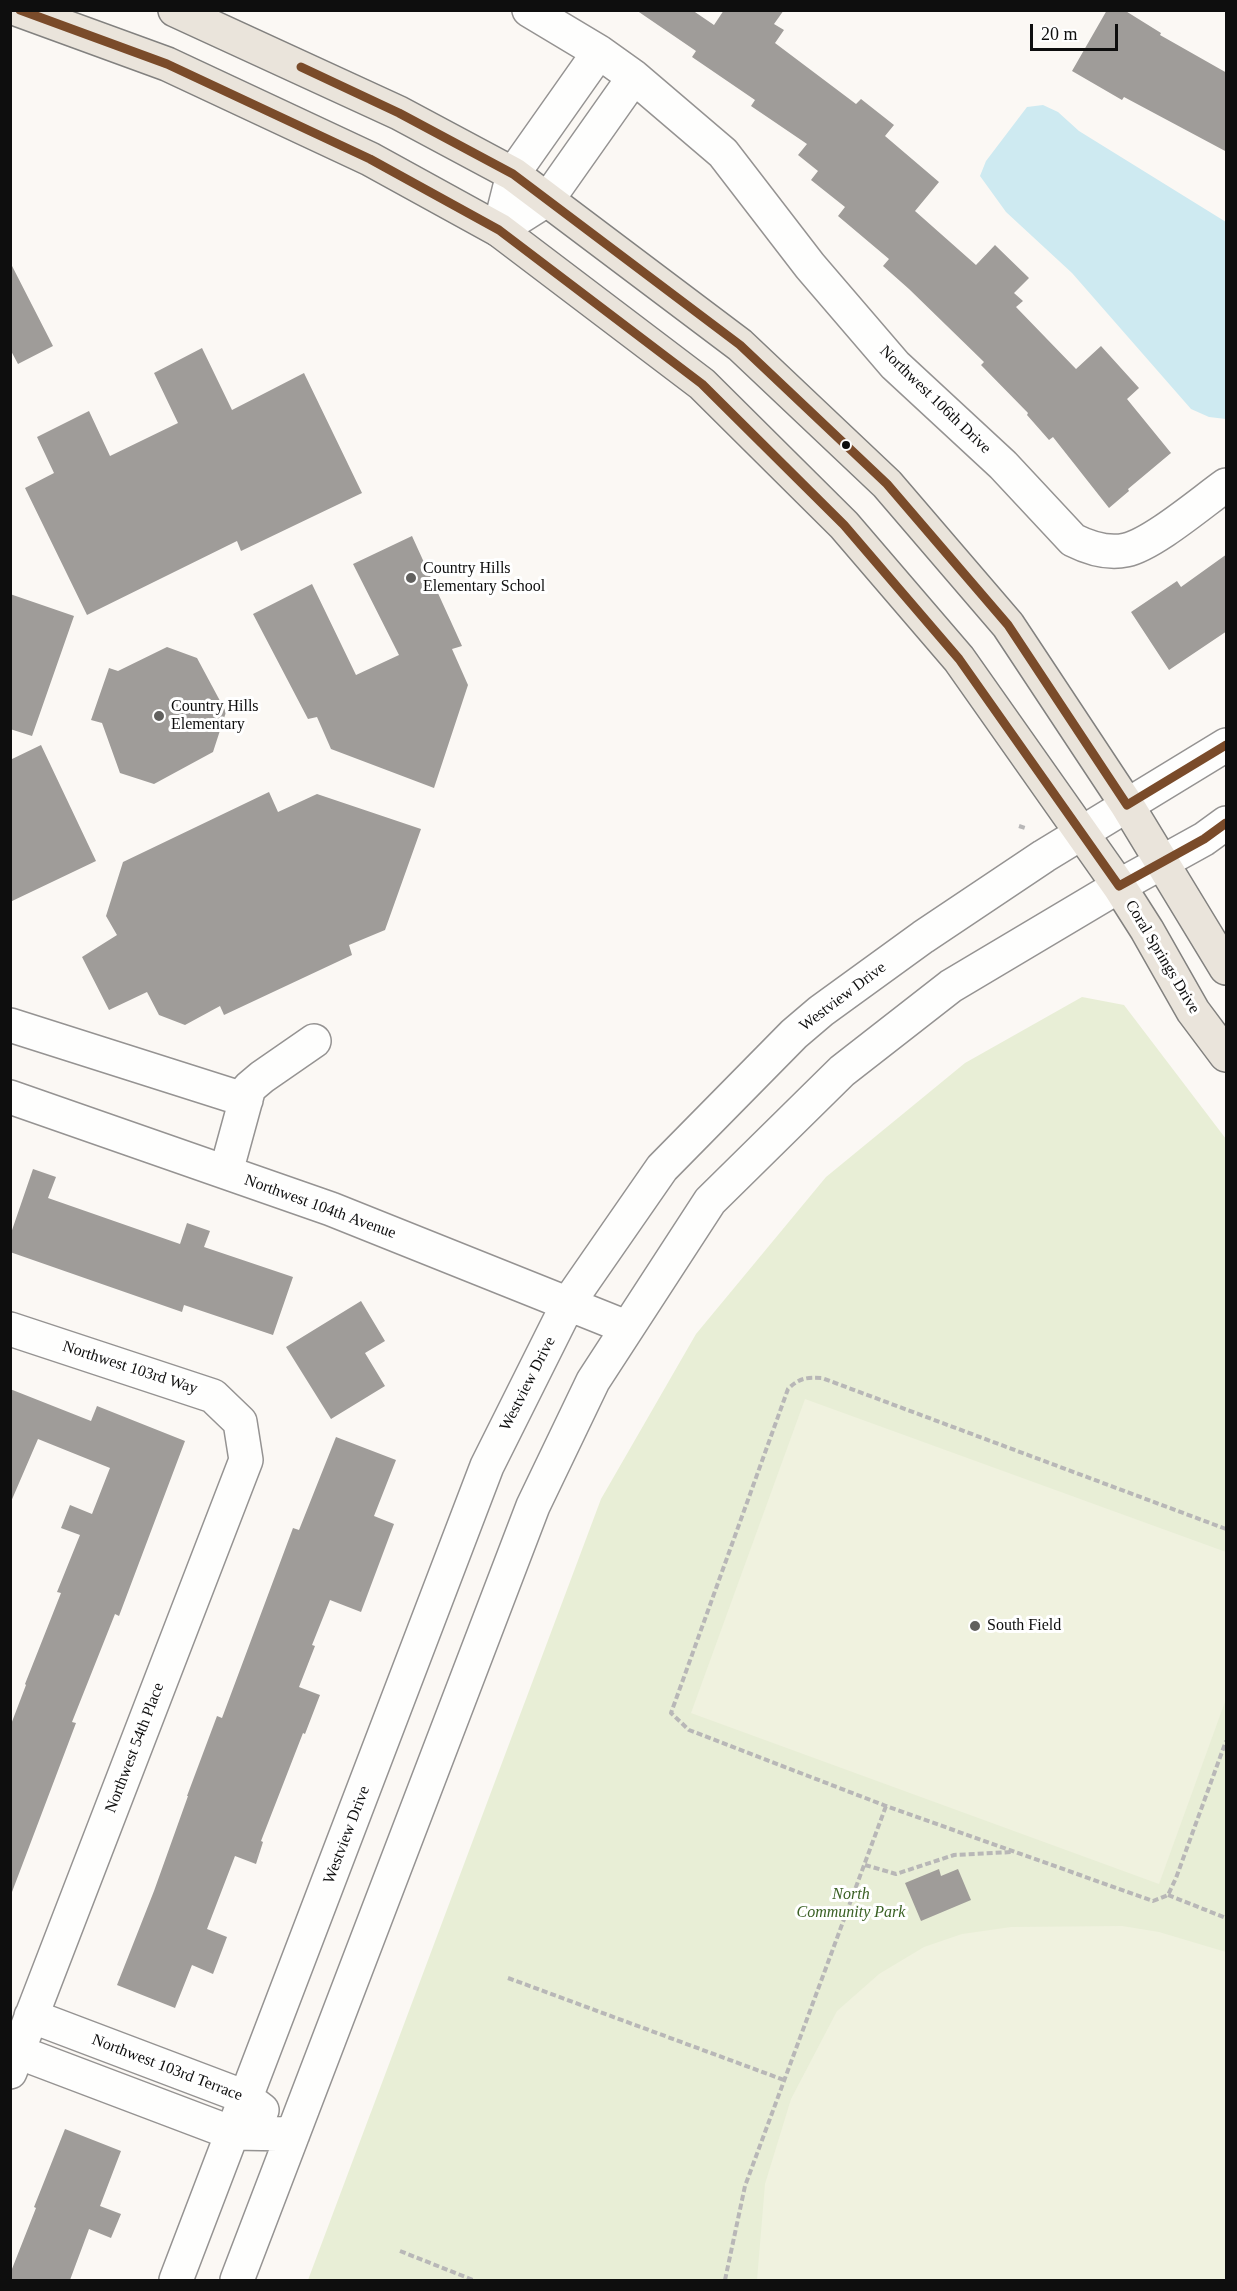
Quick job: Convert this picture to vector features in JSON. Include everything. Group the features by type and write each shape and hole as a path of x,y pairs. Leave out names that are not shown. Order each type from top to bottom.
{"main road":[{"name":"Coral Springs Drive","path":"19,10 167,64 370,159 499,230 702,384 844,525 959,659 1119,886 1193,1011 1227,1055"},
{"path":"175,10 399,112 513,174 740,345 887,484 1008,625 1127,805 1161,864 1227,968"}],"street":[{"name":"Northwest 106th Drive","path":"529,10 599,52 634,77 723,153 810,266 895,365 1003,465 1073,540 1095,549 1125,550 1144,543 1227,484"},
{"path":"499,230 513,174 599,52"},
{"path":"499,230 548,199 634,77"},
{"name":"Westview Drive","path":"176,2280 487,1466 569,1302 662,1168 794,1034 821,1011 923,937 1081,833 1227,745"},
{"path":"237,2280 533,1506 593,1381 710,1201 842,1071 951,986 1227,823"},
{"path":"10,1025 246,1100"},
{"path":"226,1172 249,1088 314,1041"},
{"name":"Northwest 104th Avenue","path":"10,1097 331,1209 569,1302 626,1327"},
{"name":"Northwest 103rd Way","path":"10,1329 213,1396 240,1422"},
{"name":"Northwest 54th Place","path":"14,2062 246,1460 240,1422"},
{"name":"Northwest 103rd Terrace","path":"31,2016 245,2097 293,2134"},
{"path":"14,2062 232,2133 293,2134"}],"path":[{"path":"1019,826 1025,828"},
{"path":"1227,1529 822,1378 810,1377 797,1381 788,1389 671,1713 689,1730 886,1806 1152,1901 1167,1895 1176,1878 1227,1741"},
{"path":"725,2280 745,2186 886,1806"},
{"path":"865,1865 896,1874 954,1855 1016,1852"},
{"path":"1167,1895 1227,1918"},
{"path":"508,1978 784,2080"},
{"path":"400,2251 473,2280"}],"green space":[{"name":"North Community Park","path":"1082,997 1124,1005 1226,1139 1226,2280 308,2280 601,1499 696,1334 826,1177 965,1063"},
{"name":"South Field","path":"805,1399 1226,1552 1226,1699 1159,1884 691,1713"},
{"path":"1122,1926 1159,1932 1226,1952 1226,2280 757,2280 765,2184 791,2099 837,2011 879,1974 924,1947 962,1934 1011,1927"}],"water":[{"path":"1043,105 1058,112 1079,131 1226,222 1226,419 1209,417 1191,409 1072,273 1006,212 980,176 986,161 1027,107"}],"building":[{"path":"636,10 692,10 714,25 724,10 784,10 774,24 784,30 775,43 856,104 861,99 894,125 885,136 939,182 915,211 976,265 995,245 1029,278 1014,293 1023,301 1016,307 1076,369 1101,346 1139,388 1127,399 1171,453 1109,508 1053,437 1049,440 1027,415 1028,413 981,365 984,362 883,266 889,259 838,216 845,207 811,180 818,171 798,155 807,144 751,106 755,100 692,57 696,51"},
{"path":"1107,10 1124,10 1161,33 1160,35 1227,73 1227,152 1124,97 1122,100 1072,71"},
{"path":"10,262 53,346 18,364 10,349"},
{"path":"202,348 232,410 304,373 362,493 241,551 237,541 87,615 25,488 54,473 37,437 89,411 110,456 178,423 154,373"},
{"path":"412,536 462,646 452,649 468,685 434,788 331,749 317,717 308,719 253,614 312,584 356,675 399,655 353,564"},
{"path":"1227,554 1227,631 1169,670 1131,612 1177,581 1181,587"},
{"path":"10,594 74,616 32,736 10,729"},
{"name":"Country Hills Elementary","path":"167,647 197,658 226,712 213,752 154,784 120,773 102,723 91,720 109,668 118,671"},
{"path":"41,745 96,861 10,902 10,760"},
{"path":"269,792 278,812 317,794 421,829 385,930 349,945 352,955 224,1015 220,1006 185,1025 159,1015 147,992 109,1010 82,957 117,935 106,916 123,862"},
{"path":"33,1169 56,1177 48,1198 180,1244 187,1223 210,1231 204,1247 293,1277 273,1335 184,1305 182,1312 10,1252 10,1236"},
{"path":"361,1301 385,1341 365,1353 385,1386 331,1419 286,1347"},
{"path":"10,1389 91,1421 97,1406 185,1441 119,1616 115,1614 72,1722 76,1723 12,1892 10,1892 10,1727 61,1593 57,1592 80,1535 61,1528 70,1505 92,1514 110,1468 38,1439 10,1504"},
{"path":"336,1437 396,1460 374,1516 394,1524 361,1612 330,1600 312,1645 315,1646 299,1687 320,1695 261,1841 263,1842 256,1864 235,1856 207,1929 227,1937 213,1974 192,1965 175,2008 117,1985 154,1891 217,1716 222,1718 293,1528 299,1530"},
{"path":"939,1869 941,1876 958,1869 971,1900 921,1921 905,1883"},
{"path":"65,2129 121,2151 100,2206 121,2214 111,2238 89,2229 70,2280 10,2280 10,2274 36,2208 34,2207"}],"transit line":[{"path":"20,10 167,64 370,159 499,230 702,384 844,525 959,659 1119,886 1204,839 1226,823"},
{"path":"301,67 399,113 513,174 740,345 887,484 1008,625 1127,805 1226,745"}],"place":[{"name":"Country Hills Elementary School","path":"411,578"},
{"name":"Country Hills Elementary","path":"159,716"},
{"name":"South Field","path":"975,1626"}]}
